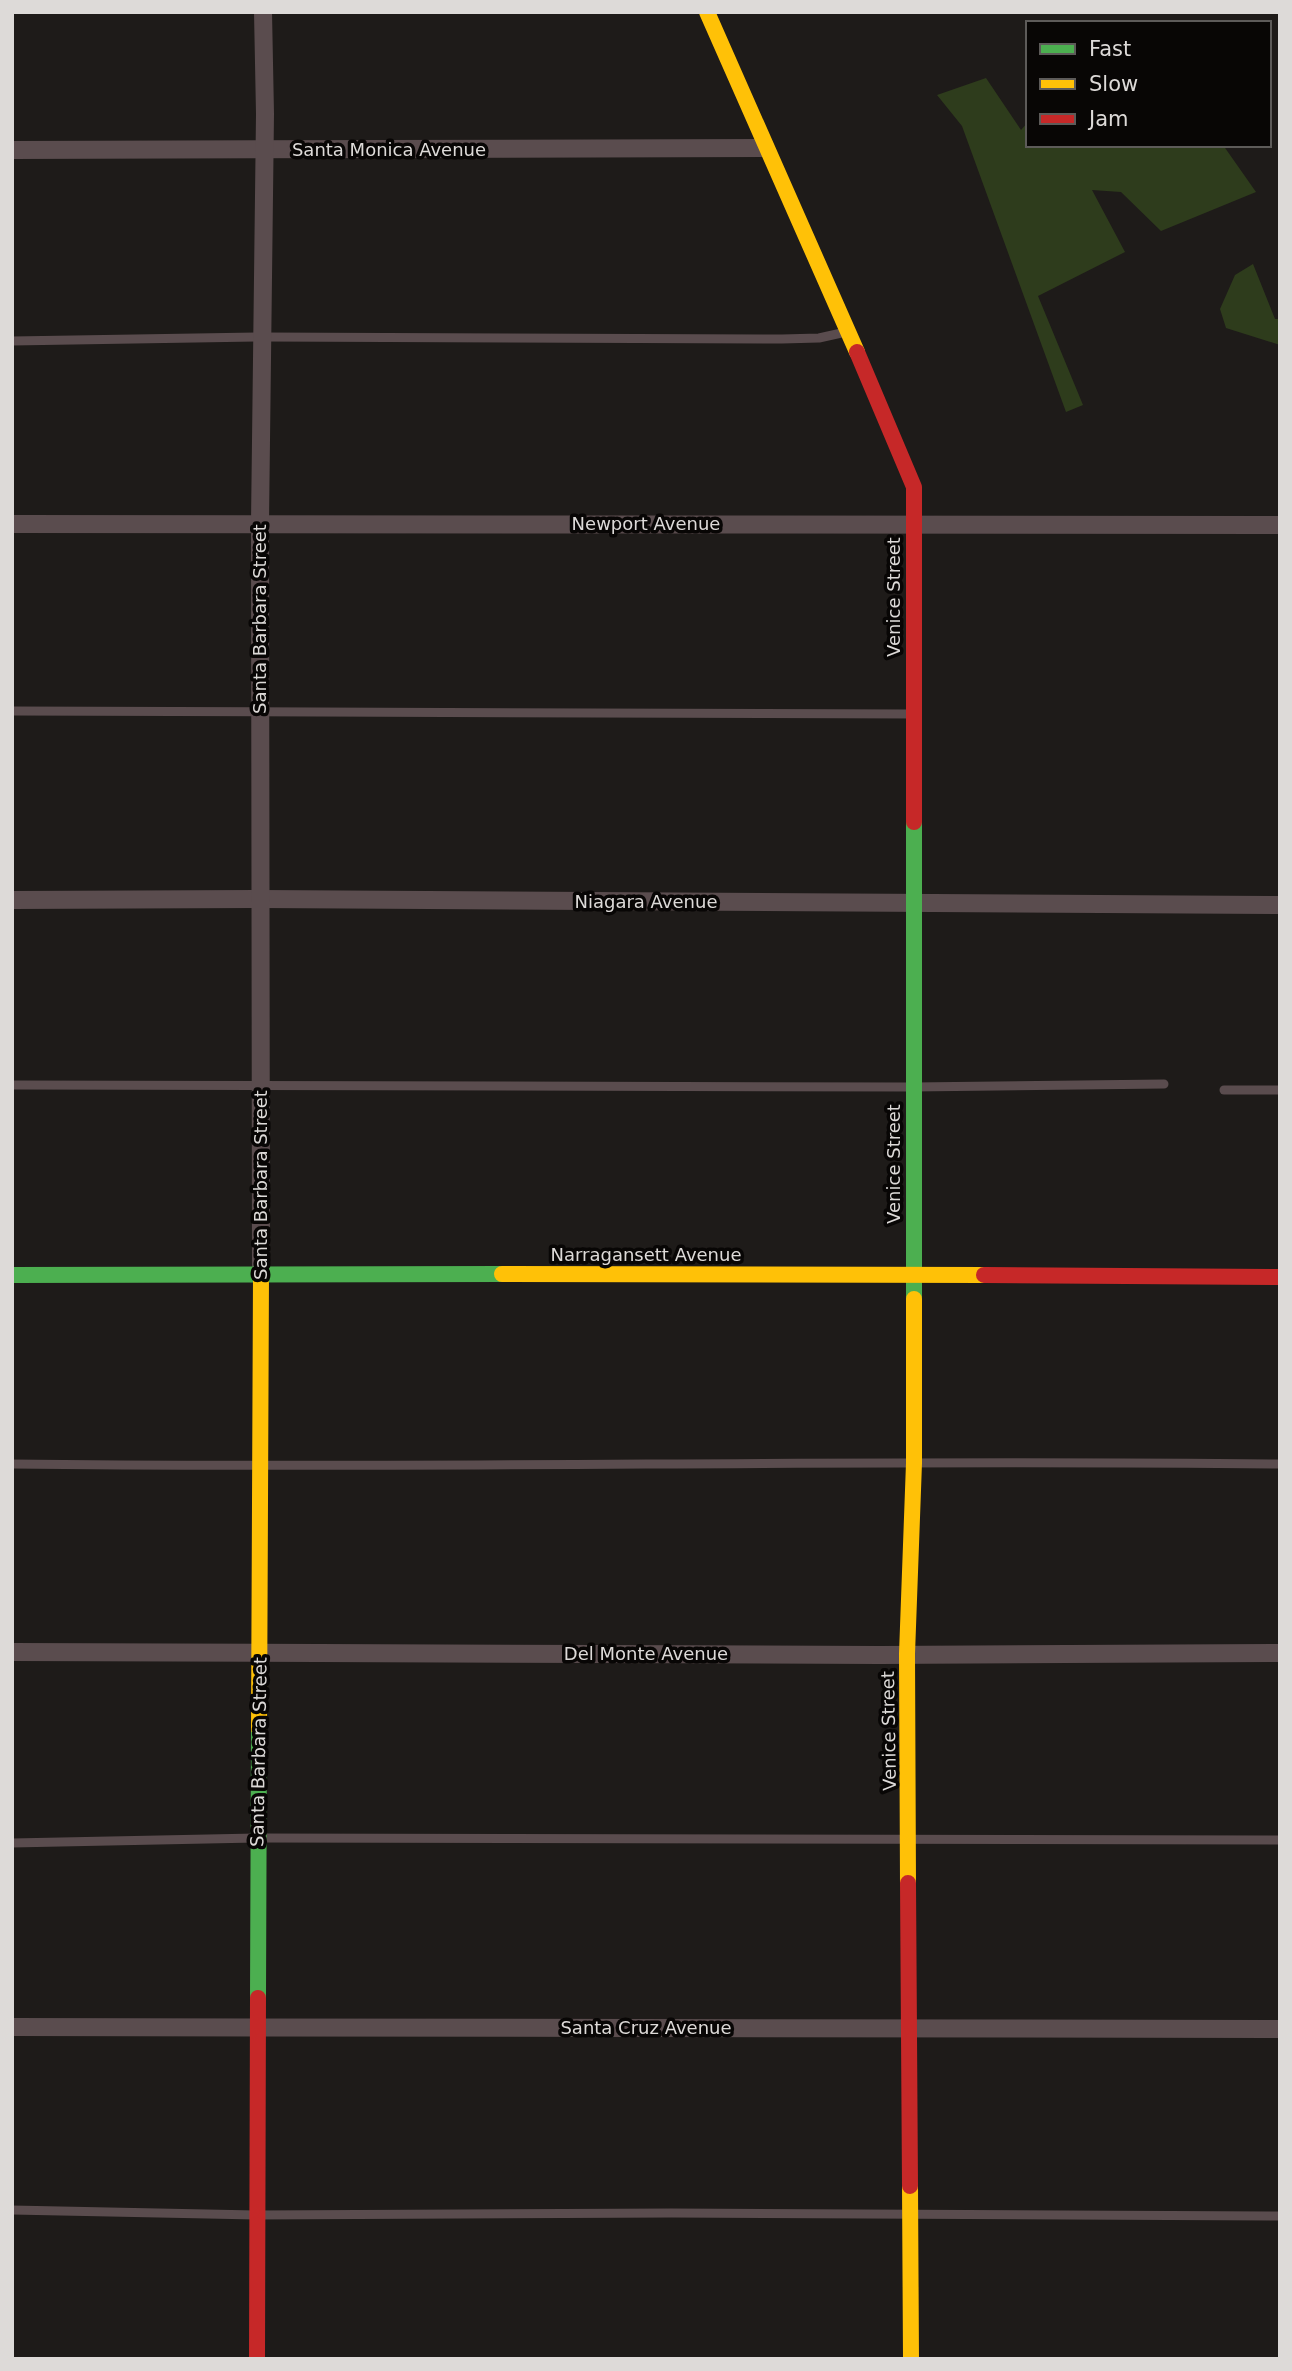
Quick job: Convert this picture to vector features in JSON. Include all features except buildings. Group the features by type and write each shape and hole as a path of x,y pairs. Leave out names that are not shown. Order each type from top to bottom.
{"street":[{"name":"Santa Barbara Street","path":"257,2359 263,12"},
{"name":"Venice Street","path":"707,12 914,486 914,1463 907,1654 911,2359"},
{"name":"Santa Monica Avenue","path":"12,150 765,148"},
{"name":"Newport Avenue","path":"12,524 1280,526"},
{"name":"Niagara Avenue","path":"12,900 1280,905"},
{"name":"Narragansett Avenue","path":"12,1275 913,1274 1280,1277"},
{"name":"Del Monte Avenue","path":"12,1652 1280,1653"},
{"name":"Santa Cruz Avenue","path":"12,2028 257,2026 1280,2029"}],"lane":[{"path":"12,341 262,337 782,339 819,338 848,332"},
{"path":"12,711 914,714"},
{"path":"12,1086 913,1087 1164,1084"},
{"path":"1224,1090 1280,1090"},
{"path":"12,1464 1280,1464"},
{"path":"12,1843 257,1838 1280,1840"},
{"path":"12,2210 256,2215 658,2213 1280,2216"}],"green space":[{"path":"986,78 1021,130 1026,124 1026,147 1224,147 1256,192 1161,231 1121,192 1092,190 1125,252 1038,296 1083,405 1066,412 962,126 937,95"},
{"path":"1253,264 1275,319 1280,319 1280,345 1226,328 1220,309 1235,275"}],"traffic: fast":[{"path":"914,822 914,1299"},
{"path":"12,1275 502,1274"},
{"path":"258,1998 259,1729"}],"traffic: slow":[{"path":"707,12 857,352"},
{"path":"502,1274 984,1275"},
{"path":"259,1729 261,1275"},
{"path":"908,1883 907,1654 914,1463 914,1299"},
{"path":"910,2186 911,2359"}],"traffic: jam":[{"path":"857,352 914,487 914,822"},
{"path":"984,1275 1280,1277"},
{"path":"908,1883 910,2186"},
{"path":"257,2359 258,1998"}]}
